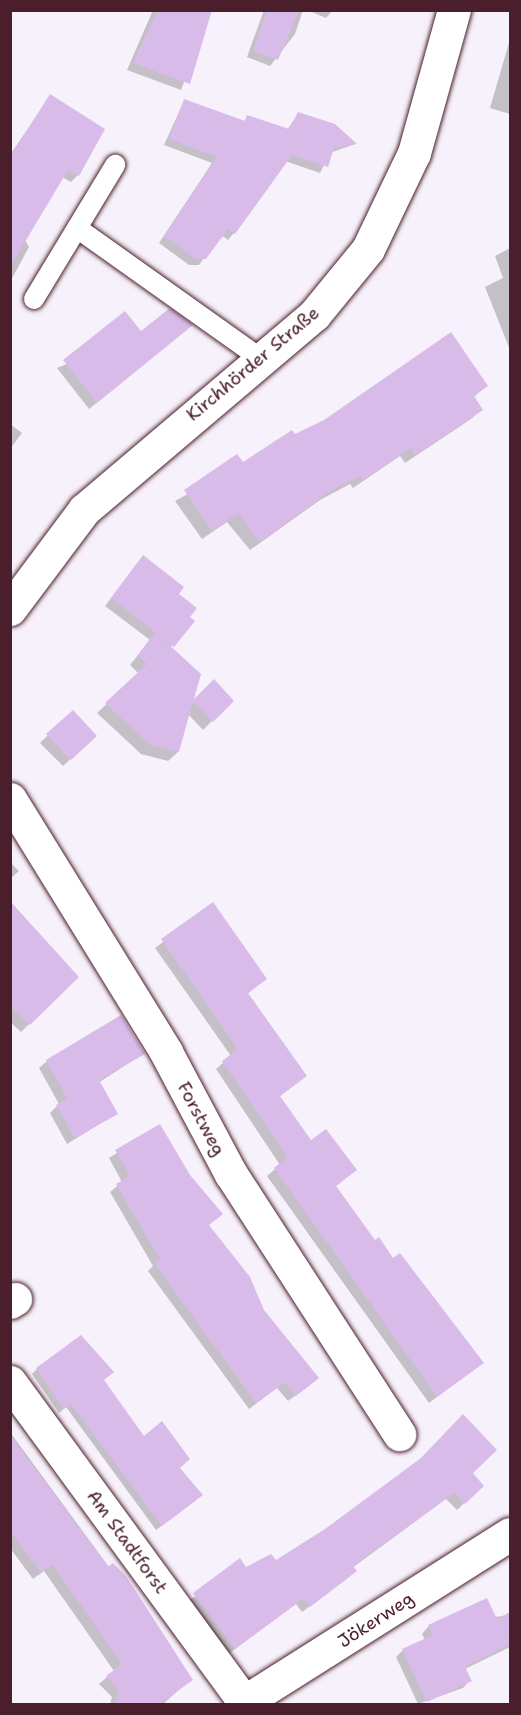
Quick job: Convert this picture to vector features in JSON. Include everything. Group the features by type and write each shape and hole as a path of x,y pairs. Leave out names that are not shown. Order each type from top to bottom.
{"street":[{"name":"Kirchhörder Straße","path":"10,609 84,510 113,481 263,360 314,315 368,249 394,202 454,10"},
{"name":"Forstweg","path":"10,799 166,1052 231,1174 399,1434"},
{"name":"Am Stadtforst","path":"10,1382 242,1703"},
{"name":"Jökerweg","path":"242,1703 510,1534"}],"lane":[{"path":"34,299 116,165"},
{"path":"77,228 263,360"}],"building":[{"path":"158,10 212,10 190,84 133,63"},
{"path":"267,10 299,10 278,60 253,51"},
{"path":"50,94 105,129 79,176 68,170 10,267 10,158"},
{"path":"184,99 245,121 247,115 289,129 298,112 335,124 357,144 334,148 328,167 292,155 235,234 228,229 206,259 196,259 164,236 217,157 169,139"},
{"path":"170,308 193,325 97,403 63,360 125,311 141,331"},
{"path":"451,332 488,386 474,396 483,410 415,455 411,448 363,480 360,476 332,490 260,542 238,513 212,531 184,490 237,454 243,462 292,430 295,434 324,420"},
{"path":"143,555 184,587 179,594 197,608 190,617 195,621 174,647 111,598"},
{"path":"155,632 201,674 194,699 214,679 234,701 213,722 193,701 179,752 150,745 105,703 147,664 138,655"},
{"path":"73,710 97,736 71,760 46,734"},
{"path":"10,901 79,977 30,1025 10,1006"},
{"path":"213,902 267,979 248,993 307,1076 280,1096 311,1140 326,1129 357,1170 336,1186 375,1240 379,1237 393,1258 400,1253 484,1363 437,1397 274,1168 287,1157 222,1061 238,1049 161,939"},
{"path":"121,1015 145,1054 99,1080 118,1114 75,1138 56,1105 67,1098 46,1060"},
{"path":"160,1124 190,1175 223,1214 209,1225 250,1277 264,1310 319,1378 296,1396 285,1382 256,1403 154,1263 160,1259 116,1184 130,1176 115,1150"},
{"path":"81,1335 114,1372 104,1380 144,1436 162,1421 190,1459 180,1468 203,1495 162,1526 71,1404 64,1409 36,1368"},
{"path":"463,1414 497,1450 473,1473 484,1486 465,1504 454,1493 353,1566 357,1571 310,1607 304,1598 235,1649 193,1593 240,1558 246,1567 271,1554 276,1560 325,1529 421,1458"},
{"path":"10,1435 108,1567 113,1563 126,1576 193,1680 159,1704 115,1704 119,1689 106,1676 122,1664 52,1564 41,1572 10,1531"},
{"path":"487,1598 497,1619 510,1612 510,1644 465,1667 472,1681 427,1702 402,1649 433,1635 428,1625"}]}
